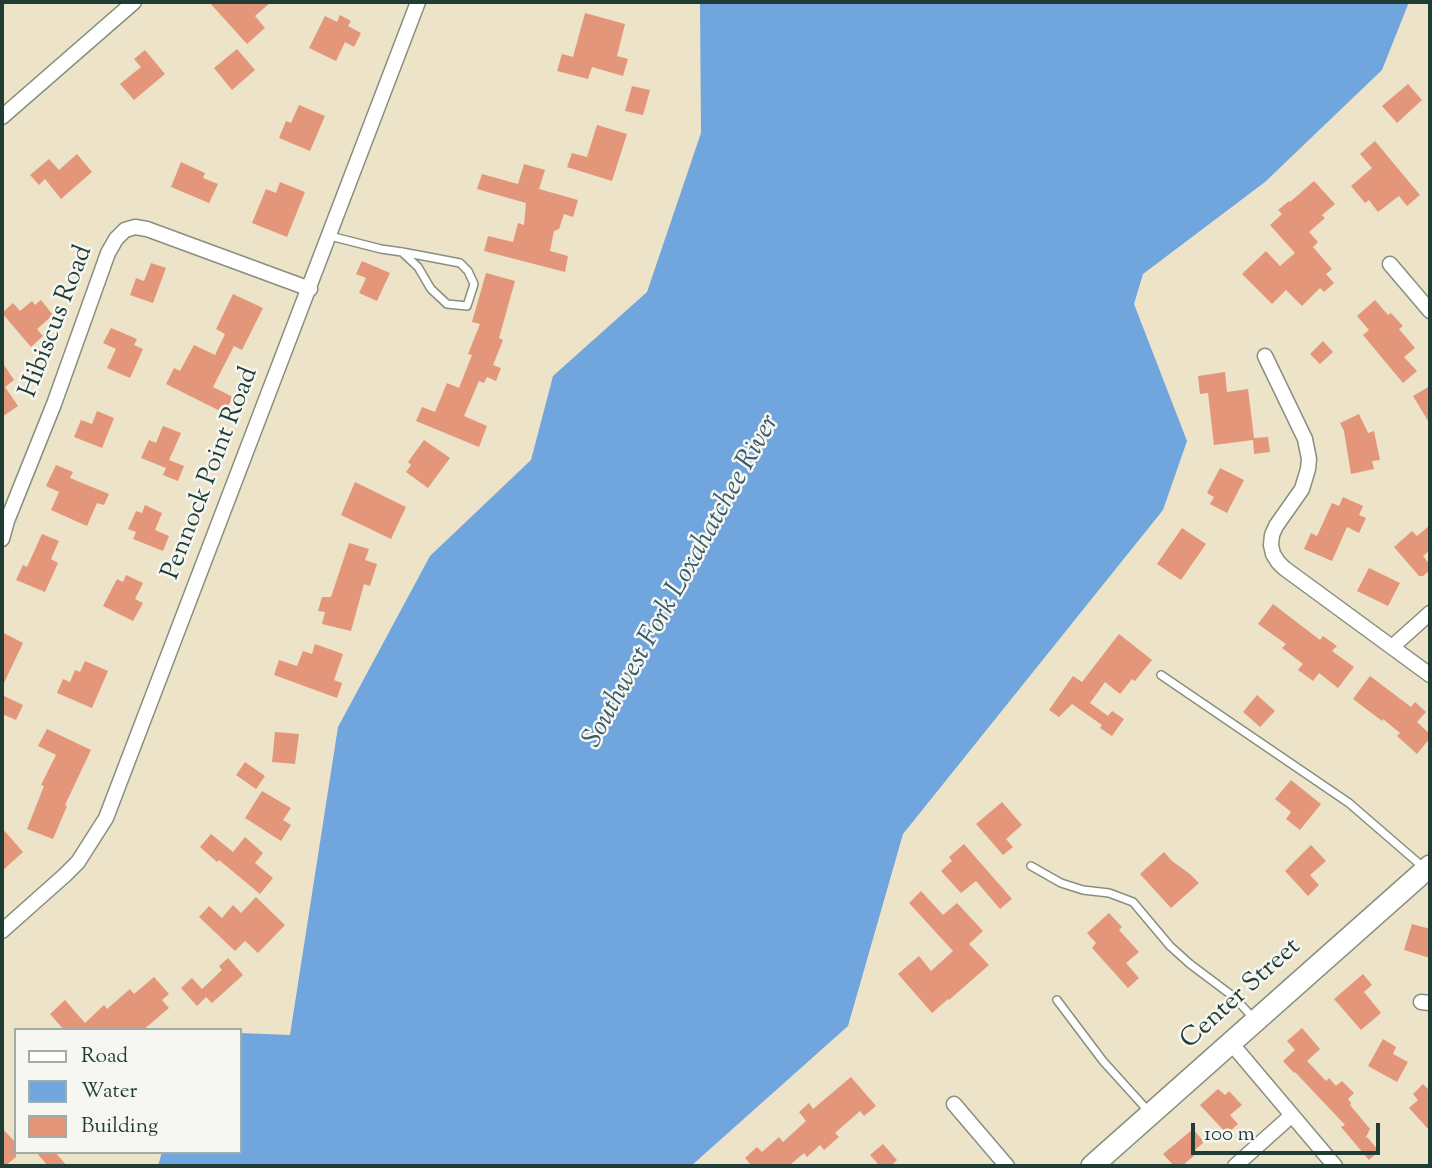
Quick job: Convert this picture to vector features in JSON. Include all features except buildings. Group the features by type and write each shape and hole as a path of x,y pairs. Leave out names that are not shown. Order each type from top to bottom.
{"street":[{"path":"2,117 134,2"},
{"name":"Pennock Point Road","path":"2,931 78,862 106,818 418,2"},
{"name":"Hibiscus Road","path":"2,539 5,520 54,404 108,253 125,230 135,227 147,229 310,289"},
{"path":"1391,264 1430,311"},
{"path":"1265,356 1305,439 1308,459 1302,489 1272,535 1273,554 1284,568 1430,675"},
{"path":"1392,647 1430,613"},
{"name":"Center Street","path":"1091,1166 1150,1114 1237,1050 1255,1021 1428,868"},
{"path":"1237,1050 1335,1166"},
{"path":"954,1104 1007,1166"},
{"path":"1235,1166 1293,1115"}],"lane":[{"path":"330,236 460,263 468,271 474,284 467,306 447,304 431,289 418,267 402,252"},
{"path":"1161,675 1349,803 1428,868"},
{"path":"1031,866 1061,883 1083,890 1110,893 1133,902 1170,946 1234,997 1255,1021"},
{"path":"1057,1000 1103,1062 1150,1114"}],"water":[{"name":"Southwest Fork Loxahatchee River","path":"700,2 1409,2 1382,70 1265,182 1143,274 1134,304 1187,441 1163,510 903,834 848,1026 691,1166 158,1166 161,1154 242,1154 242,1033 290,1035 338,727 430,556 531,460 553,376 647,292 701,133"}]}
